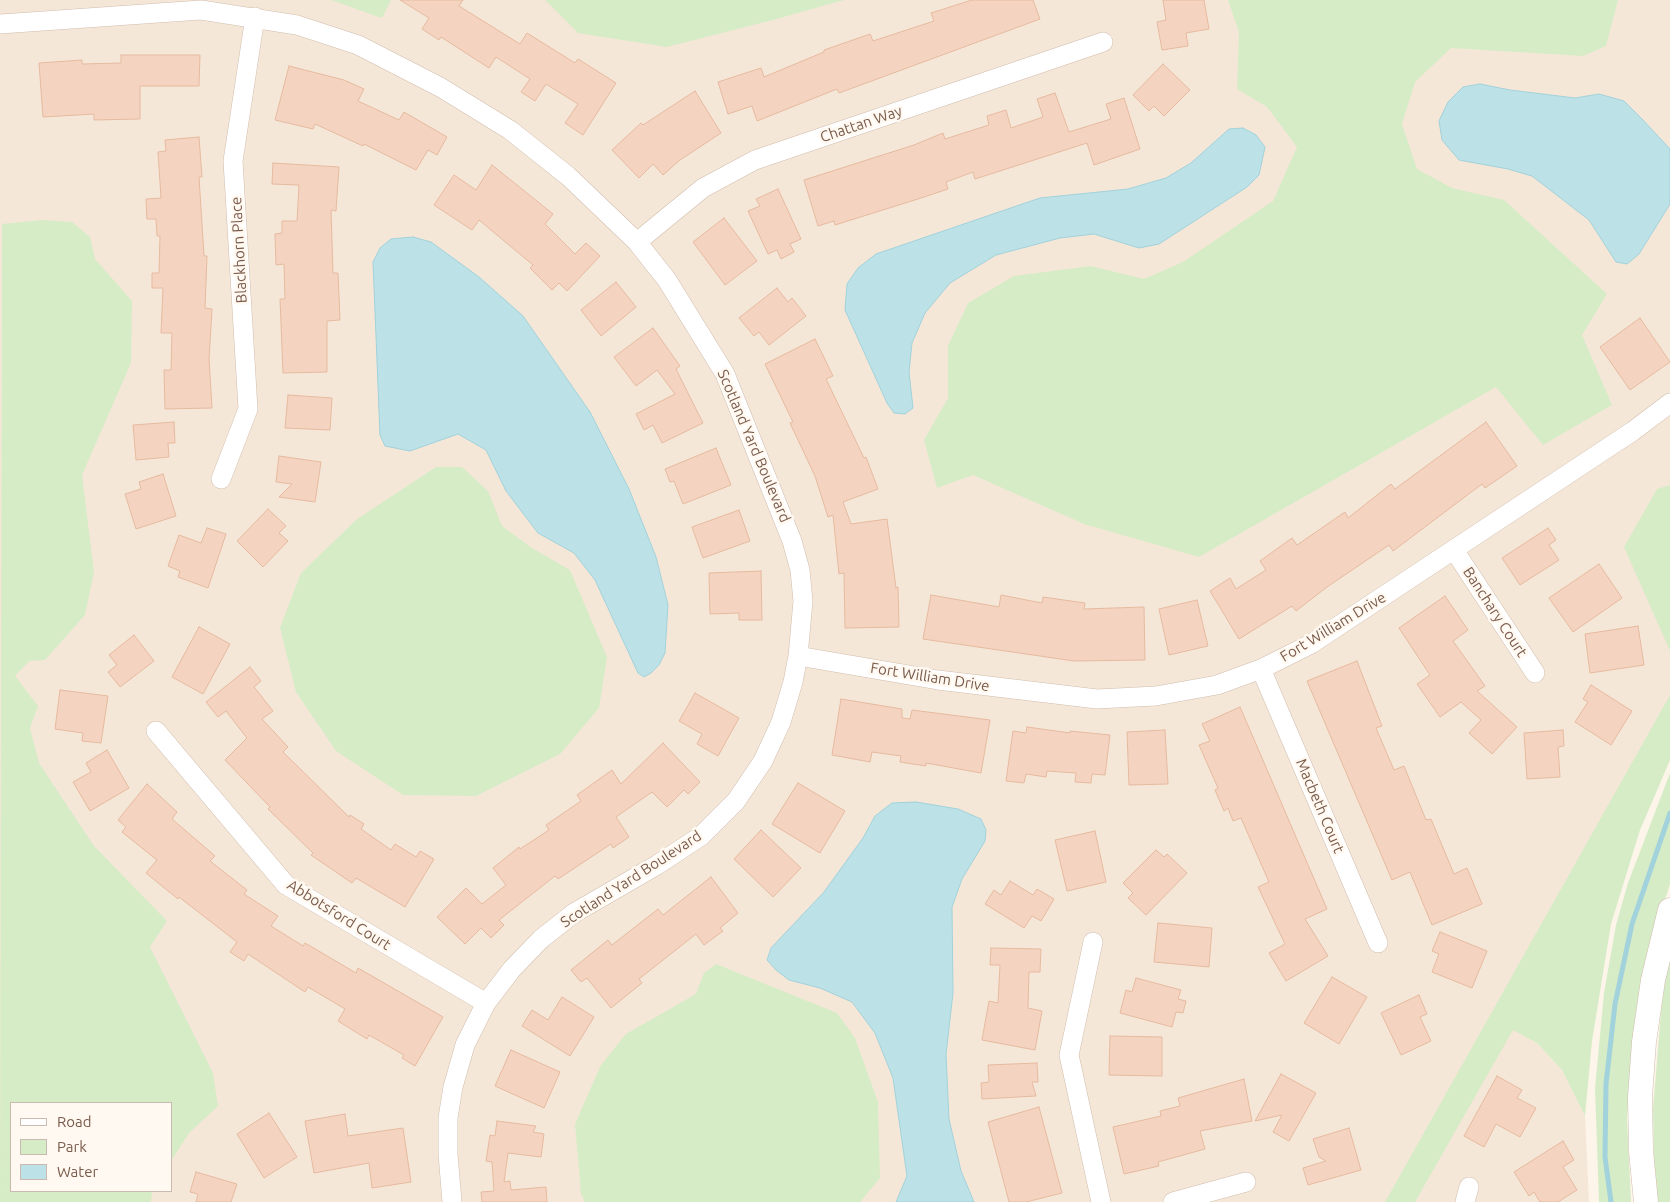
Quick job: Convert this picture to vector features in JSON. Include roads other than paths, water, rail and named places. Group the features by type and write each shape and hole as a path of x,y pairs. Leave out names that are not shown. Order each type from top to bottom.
{"street":[{"name":"Scotland Yard Boulevard","path":"0,24 201,10 297,25 358,45 440,87 510,130 568,176 637,242 677,295 725,374 792,540 800,570 803,601 798,656 793,682 781,722 763,761 736,800 701,836 657,865 574,913 541,939 512,969 486,1003 465,1045 453,1086 448,1118 452,1202"},
{"name":"Blackhorn Place","path":"220,479 248,409 234,162 255,17"},
{"name":"Chattan Way","path":"637,242 703,188 755,160 1103,42"},
{"name":"Fort William Drive","path":"798,656 938,680 1097,699 1156,696 1217,685 1261,669 1311,644 1633,432 1670,404"},
{"name":"Banchary Court","path":"1454,550 1535,674"},
{"name":"Macbeth Court","path":"1261,669 1378,943"},
{"name":"Abbotsford Court","path":"156,731 286,884 486,1003"},
{"path":"1646,1202 1641,1151 1640,1097 1653,980 1670,910"},
{"path":"1093,942 1070,1055 1101,1202"},
{"path":"1173,1202 1246,1182"}],"water":[{"path":"1480,84 1510,90 1575,98 1599,94 1624,101 1642,119 1670,149 1670,204 1639,254 1627,264 1616,262 1589,220 1532,176 1508,169 1459,160 1442,140 1439,121 1448,102 1463,87"},
{"path":"1243,128 1256,135 1265,147 1259,175 1247,187 1159,244 1139,248 1094,234 1060,238 996,255 950,283 925,313 912,343 909,372 913,408 905,414 894,413 887,403 845,310 847,284 858,268 876,254 1040,198 1128,189 1166,178 1191,163 1229,129"},
{"path":"413,237 431,242 479,277 523,316 590,412 629,489 656,557 668,605 665,653 659,665 644,677 638,673 595,580 574,553 538,533 506,491 486,450 458,434 410,451 385,446 380,435 373,262 380,248 391,239"},
{"path":"916,802 958,809 981,819 986,830 985,841 962,879 952,907 953,993 946,1054 949,1119 961,1171 974,1202 896,1202 907,1176 893,1078 875,1033 852,1002 820,988 789,980 767,960 771,948 824,892 863,838 875,816 892,803"}],"waterway":[{"path":"1611,1202 1605,1157 1606,1084 1615,1004 1632,924 1670,813"}]}
